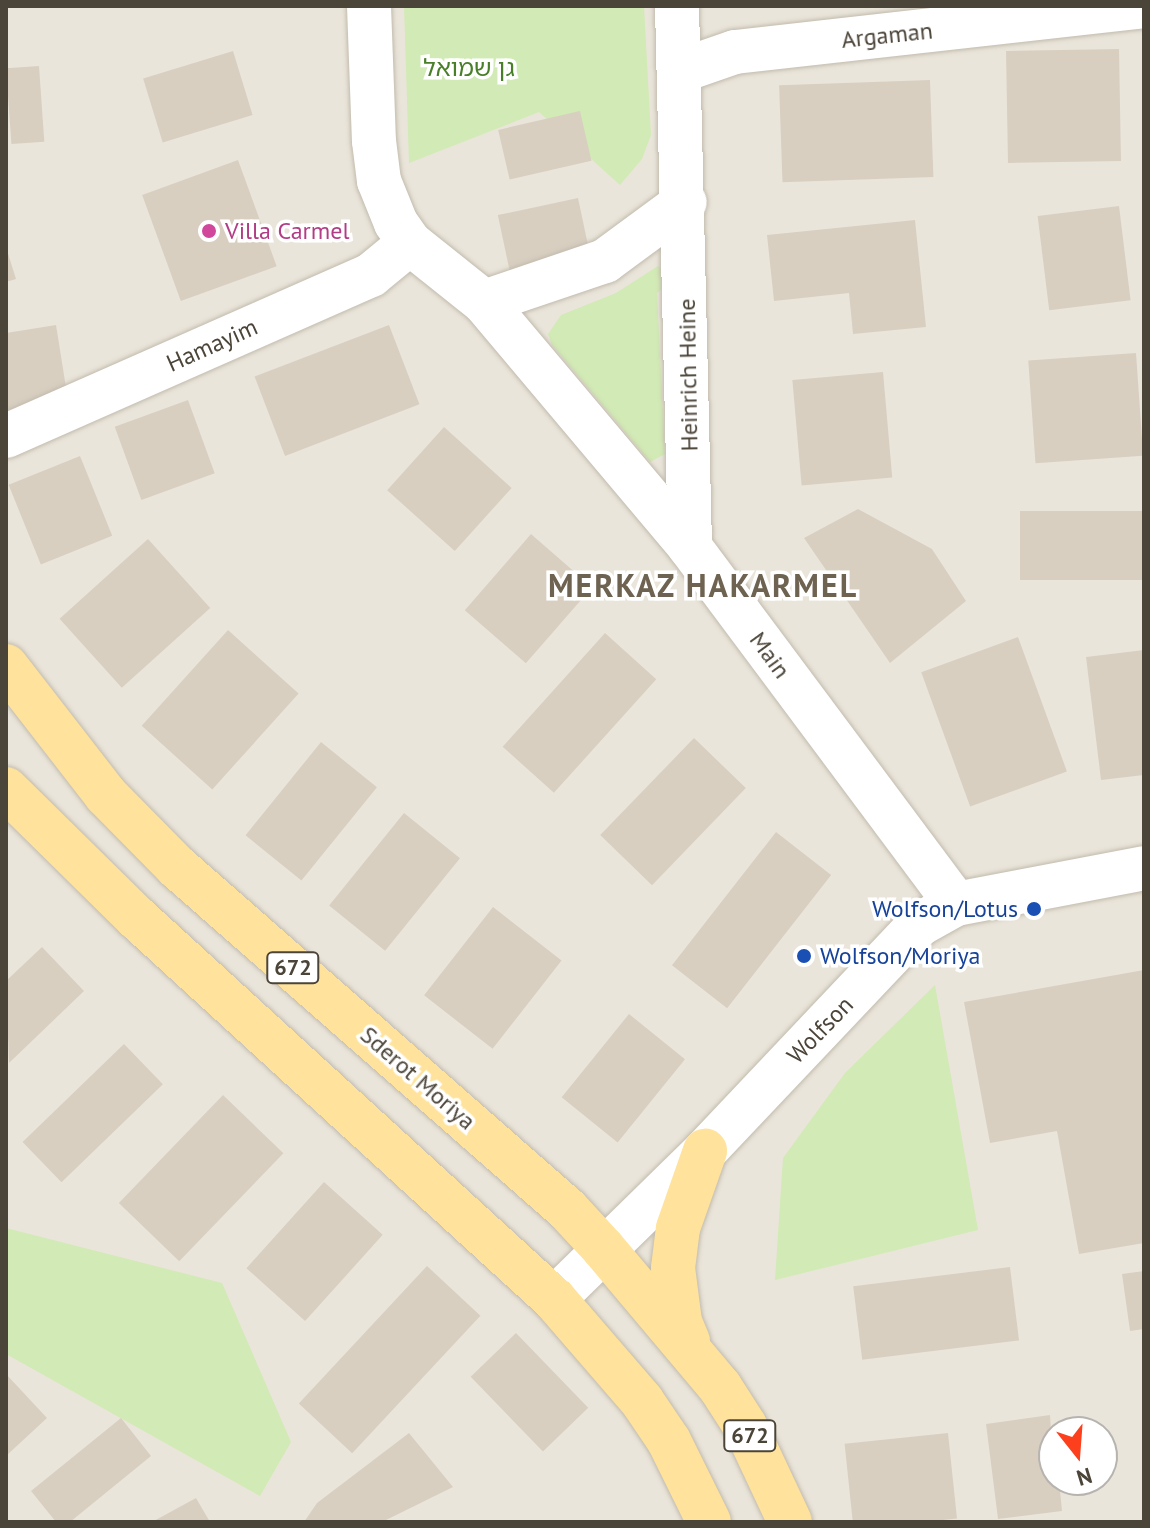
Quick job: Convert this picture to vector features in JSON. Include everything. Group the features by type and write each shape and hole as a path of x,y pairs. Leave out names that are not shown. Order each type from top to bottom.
{"main road":[{"name":"Sderot Moriya","path":"6,666 106,795 177,867 567,1209 603,1248 696,1358 745,1426 790,1522"},
{"name":"672","path":"13,805 554,1299 642,1401 684,1467 709,1522"},
{"path":"696,1358 680,1322 673,1268 678,1228 705,1151"}],"street":[{"path":"369,6 379,181 410,243 484,302 605,261 685,202"},
{"name":"Heinrich Heine","path":"677,6 685,202 690,547"},
{"name":"Argaman","path":"680,71 735,52 1144,6"},
{"name":"Hamayim","path":"6,436 371,275 410,243"},
{"name":"Main","path":"484,302 690,547 956,904"},
{"name":"Wolfson","path":"554,1299 705,1151 920,924 956,904 1144,868"}],"shaded area":[{"path":"6,6 1144,6 1144,1522 6,1522"}],"green space":[{"name":"גן שמואל","path":"404,6 644,6 651,135 642,159 620,185 539,112 409,163"},
{"path":"658,266 670,273 671,283 657,293 665,454 650,462 552,345 548,334 561,315 616,293"},
{"path":"935,985 978,1230 775,1280 783,1158 845,1073"},
{"path":"6,1228 222,1283 291,1442 260,1496 6,1354"}],"building":[{"path":"1119,49 1121,161 1008,163 1006,51"},
{"path":"233,51 253,115 163,143 143,78"},
{"path":"39,66 44,142 11,144 6,68"},
{"path":"930,80 933,177 782,182 779,85"},
{"path":"580,111 591,161 510,180 498,130"},
{"name":"Villa Carmel","path":"238,160 277,266 181,301 142,195"},
{"path":"578,198 590,255 510,272 498,215"},
{"path":"1119,206 1131,300 1049,310 1038,216"},
{"path":"915,220 926,327 853,334 849,293 774,301 767,235"},
{"path":"6,247 16,279 6,282"},
{"path":"56,325 68,400 6,410 6,333"},
{"path":"389,325 419,404 285,456 255,377"},
{"path":"1136,353 1143,456 1035,463 1028,361"},
{"path":"883,372 892,478 802,486 792,380"},
{"path":"188,400 215,473 141,500 115,427"},
{"path":"444,427 512,488 455,551 387,490"},
{"path":"80,456 112,536 41,565 9,485"},
{"path":"858,509 932,549 966,601 890,663 804,538"},
{"path":"1020,511 1144,511 1144,580 1020,580"},
{"path":"531,534 592,587 526,663 465,610"},
{"path":"148,539 210,608 122,688 60,619"},
{"path":"228,630 299,694 212,789 142,726"},
{"path":"605,633 656,679 554,793 503,747"},
{"path":"1018,637 1067,771 970,807 921,672"},
{"path":"1144,650 1144,775 1101,780 1086,657"},
{"path":"694,738 746,788 652,885 600,835"},
{"path":"321,742 377,787 301,881 245,835"},
{"path":"404,813 460,858 385,951 329,905"},
{"path":"776,832 831,875 727,1008 672,965"},
{"path":"493,907 562,961 493,1049 424,995"},
{"path":"42,947 84,991 9,1063 6,981"},
{"path":"1144,970 1144,1243 1079,1254 1057,1131 990,1143 964,1002"},
{"path":"629,1014 685,1059 618,1142 562,1097"},
{"path":"124,1044 163,1084 61,1182 23,1142"},
{"path":"223,1095 283,1153 179,1261 119,1203"},
{"path":"324,1182 383,1235 305,1321 246,1268"},
{"path":"427,1266 480,1316 352,1453 299,1403"},
{"path":"1010,1267 1019,1340 862,1360 853,1286"},
{"path":"1144,1271 1144,1329 1130,1331 1122,1274"},
{"path":"516,1333 588,1408 543,1452 471,1377"},
{"path":"6,1374 47,1418 6,1456"},
{"path":"1038,1417 1038,1496 1061,1496 1062,1511 998,1519 986,1424"},
{"path":"121,1418 151,1456 70,1522 56,1522 31,1491"},
{"path":"409,1433 453,1487 382,1522 304,1522 317,1503"},
{"path":"948,1433 957,1519 853,1522 845,1444"},
{"path":"196,1498 210,1522 152,1522"}],"place":[{"name":"Villa Carmel","path":"209,231"},
{"name":"Wolfson/Lotus","path":"1034,909"},
{"name":"Wolfson/Moriya","path":"804,956"}],"district":[{"name":"MERKAZ HAKARMEL","path":"703,585"}]}
